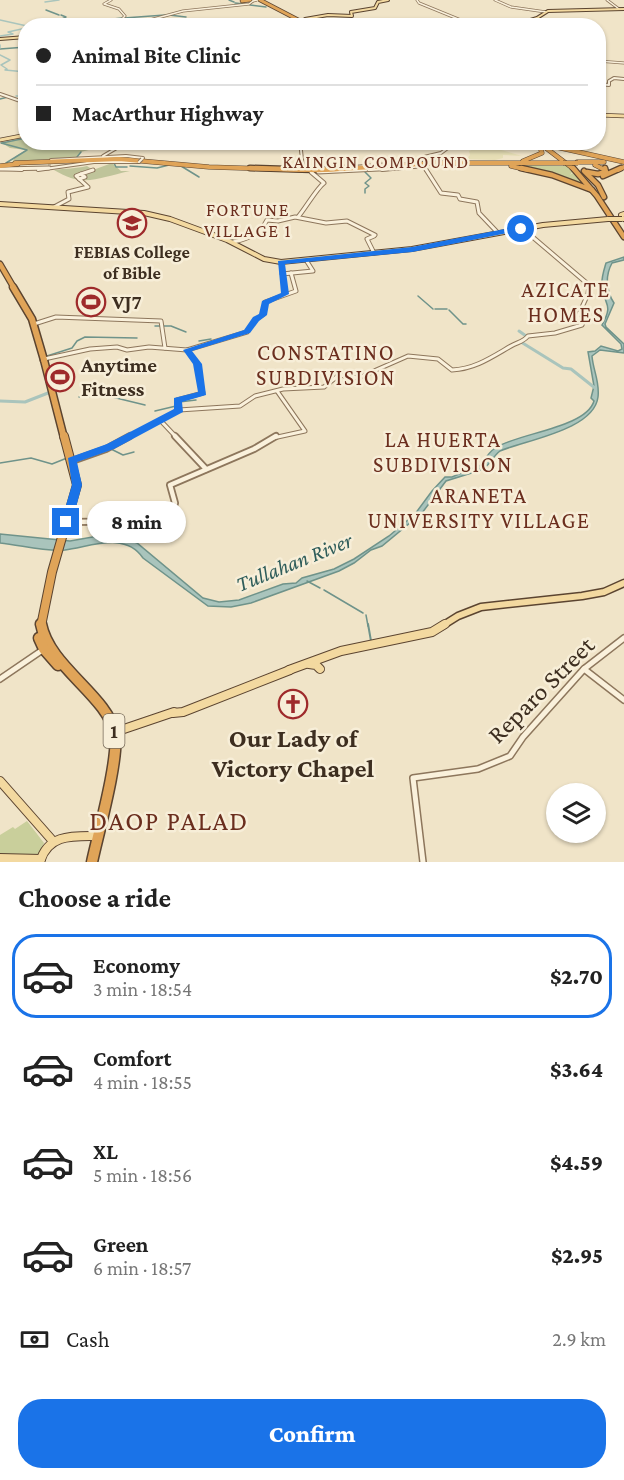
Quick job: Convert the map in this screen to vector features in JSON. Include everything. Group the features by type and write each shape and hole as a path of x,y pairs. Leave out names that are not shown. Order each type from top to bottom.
{"highway":[{"path":"257,0 294,18"},
{"path":"505,164 526,160 543,150"},
{"path":"549,150 588,182"},
{"path":"550,150 568,163 602,196"},
{"path":"552,150 574,164 602,196 624,229"},
{"path":"1,167 126,160 191,166 308,171 472,163 563,163 578,164 588,165 601,167 606,171 595,174 578,164 553,150"},
{"path":"569,150 624,164"},
{"path":"1,167 104,158"},
{"path":"15,163 104,158 219,167 354,169"},
{"path":"472,163 505,164 552,175 585,186 602,196"},
{"path":"279,170 563,163"},
{"path":"466,164 563,163"},
{"path":"563,163 549,170 557,175 568,175 574,172 571,167"},
{"path":"578,164 624,164"},
{"path":"578,164 598,185 624,237"},
{"path":"588,165 624,164"},
{"path":"598,185 600,178 624,164"},
{"name":"1","path":"0,264 34,324 77,485 37,618 39,639 108,717 112,733 111,753 90,862"}],"main road":[{"path":"306,18 352,16 351,12 374,8 378,2 388,0"},
{"path":"537,18 546,12 624,9"},
{"path":"0,39 18,38"},
{"path":"606,115 624,116"},
{"path":"0,140 18,137"},
{"path":"0,204 147,213 233,242 264,259 281,262 412,249 577,220 623,218"},
{"path":"112,733 173,713 183,712 344,651 432,632 458,616 482,607 582,597 604,592 624,583"},
{"path":"289,670 344,651"},
{"path":"309,664 316,665 320,669"},
{"path":"0,781 52,840"},
{"path":"0,858 40,860 46,845 52,840 63,837 95,836"}],"street":[{"path":"111,0 104,4 120,9 125,16 123,18"},
{"path":"156,18 182,11 248,5 257,0"},
{"path":"417,0 419,3 456,18"},
{"path":"495,0 511,7 546,12"},
{"path":"607,0 618,9"},
{"path":"606,62 624,63"},
{"path":"606,85 609,85 612,79 624,79"},
{"path":"0,94 18,100"},
{"path":"104,158 114,150"},
{"path":"298,217 315,196 318,187 324,183 308,171 302,150"},
{"path":"308,171 422,162 420,159 445,150"},
{"path":"1,167 35,170 84,163 141,160 133,156 104,158"},
{"path":"1,167 15,163"},
{"path":"53,208 69,200 68,192 88,187 76,176 93,170 84,163"},
{"path":"308,171 424,166 441,192 458,195 460,199 478,203 479,213 498,233"},
{"path":"233,242 252,238 264,227 267,220 278,221 298,217 308,221 329,223 345,220 375,235 368,239 374,253"},
{"path":"72,461 106,448 179,410 240,406 255,396 290,388 320,388 342,375 357,378 408,356 438,359 453,370 498,355 517,342 524,341 528,336 554,334 582,325 584,320 577,318 589,289 586,281 522,228"},
{"path":"282,274 313,271 306,260"},
{"path":"281,262 285,294"},
{"path":"44,360 90,349 187,350 226,339 249,329 256,319 263,315 265,302 296,291 291,273"},
{"path":"34,324 56,317 162,324 165,348"},
{"path":"179,410 177,400 203,393 197,364 187,350"},
{"path":"66,522 168,521 175,503 170,486 172,484 254,449 276,436 305,431 277,391"},
{"path":"160,420 206,469"},
{"name":"Reparo Street","path":"423,862 413,778 478,769 510,756 523,737 584,669 624,638"},
{"path":"0,679 46,648"},
{"path":"584,669 624,700"}],"shaded area":[{"path":"502,150 522,156 503,155 503,158 495,160 467,159 470,155 469,151"}],"green space":[{"path":"18,140 18,149 10,148 2,143"},
{"path":"26,150 89,150 81,152 77,157 12,162 16,156"},
{"path":"112,163 121,171 130,171 99,179 83,180 74,179 54,170 87,166 93,170"},
{"path":"509,165 568,166 573,171 570,175 574,172 592,190 537,171"},
{"path":"27,821 44,843 39,855 0,855 0,835"}],"water":[{"path":"624,257 624,260 612,263 608,273 608,288 614,303 605,324 624,344 624,353 600,350 592,356 598,397 594,408 585,418 557,432 500,451 481,470 446,481 422,513 382,546 371,550 339,571 251,603 231,607 208,606 127,545 107,543 57,550 0,543 0,534 70,541 104,535 123,537 137,543 203,598 219,602 239,600 334,569 389,536 415,514 445,477 452,477 481,465 495,448 565,424 588,410 594,401 591,398 594,386 588,352 595,351 601,346 618,351 622,349 621,344 602,325 608,308 602,283 606,263"}],"waterway":[{"path":"45,2 59,0"},
{"path":"229,0 234,2"},
{"path":"235,3 244,4"},
{"path":"250,5 266,7"},
{"path":"46,10 59,15"},
{"path":"61,15 66,17 64,18"},
{"path":"124,18 165,15"},
{"path":"169,15 186,17"},
{"path":"0,20 18,24"},
{"path":"0,36 13,34 8,32 18,30"},
{"path":"0,49 18,48"},
{"path":"0,55 10,60 1,65 7,69 5,70 18,71"},
{"path":"0,99 8,97"},
{"path":"2,143 18,140"},
{"path":"1,143 18,148"},
{"path":"6,163 27,150"},
{"path":"77,157 81,152"},
{"path":"114,163 116,167 127,167"},
{"path":"130,166 157,168 169,165"},
{"path":"181,166 199,177"},
{"path":"365,172 371,178 365,183 369,186 365,189 365,193"},
{"path":"418,296 433,309"},
{"path":"435,309 447,309"},
{"path":"449,310 463,324 466,324"},
{"path":"155,326 171,326 186,332"},
{"path":"519,331 526,336 525,338"},
{"path":"47,356 72,348 77,341 85,337 137,338"},
{"path":"199,341 211,339"},
{"path":"521,342 563,368 571,369 595,388"},
{"path":"0,401 25,402 48,393"},
{"path":"79,397 108,396 145,405"},
{"path":"179,402 196,400"},
{"path":"155,411 176,406"},
{"path":"111,449 123,455 134,452"},
{"path":"0,463 31,458 52,464 67,458"},
{"name":"Tullahan River","path":"307,581 320,588"},
{"path":"324,590 363,613"},
{"path":"366,615 368,626"},
{"path":"368,624 371,641"}],"place":[{"name":"FEBIAS College of Bible","path":"132,223"},
{"name":"VJ7","path":"91,302"},
{"name":"Anytime Fitness","path":"60,377"},
{"name":"Our Lady of Victory Chapel","path":"293,704"}],"district":[{"name":"KAINGIN COMPOUND","path":"376,162"},
{"name":"FORTUNE VILLAGE 1","path":"248,220"},
{"name":"AZICATE HOMES","path":"566,302"},
{"name":"CONSTATINO SUBDIVISION","path":"326,364"},
{"name":"LA HUERTA SUBDIVISION","path":"443,452"},
{"name":"ARANETA UNIVERSITY VILLAGE","path":"479,508"},
{"name":"DAOP PALAD","path":"169,821"}],"route":[{"path":"66,522 77,485 72,461 110,447 179,410 177,400 203,393 197,364 187,350 247,332 256,319 264,314 265,302 285,294 281,262 412,249 521,229"}]}
